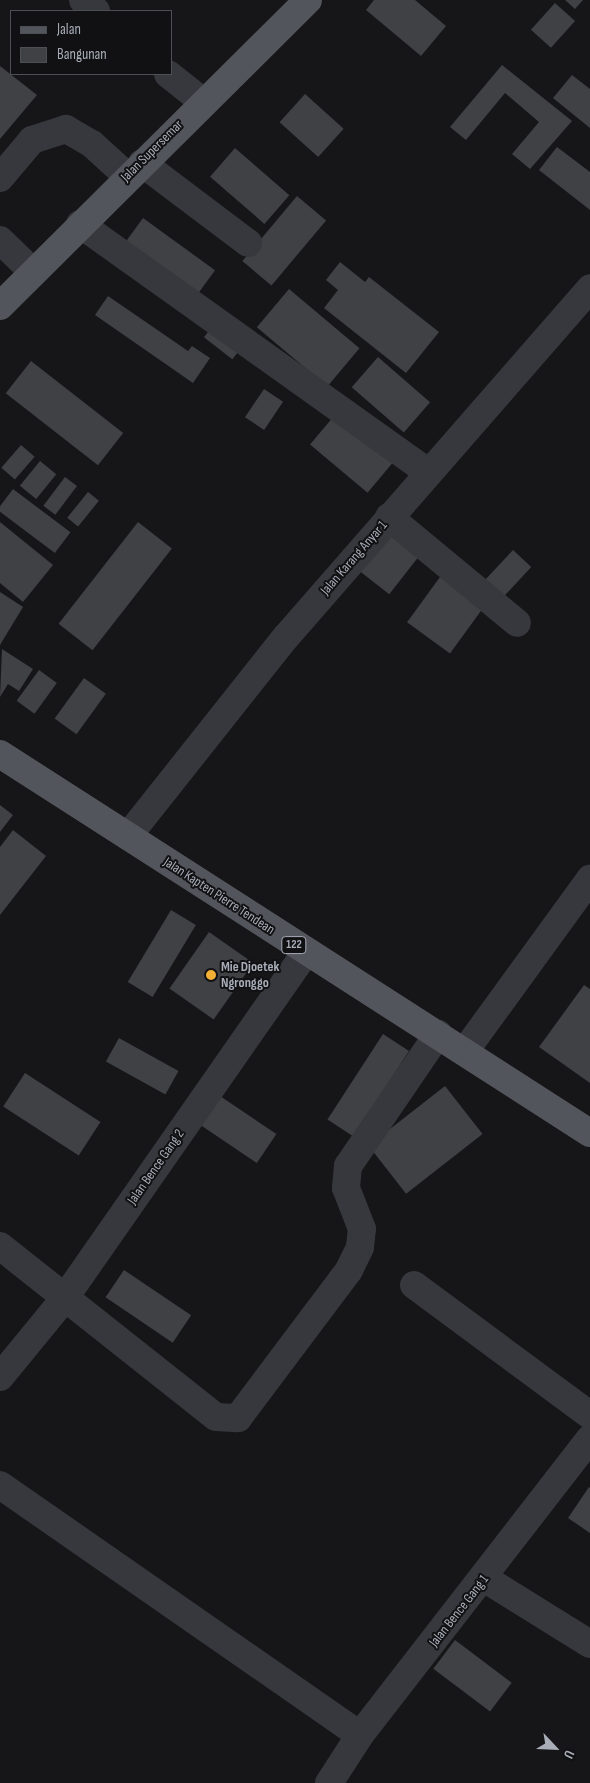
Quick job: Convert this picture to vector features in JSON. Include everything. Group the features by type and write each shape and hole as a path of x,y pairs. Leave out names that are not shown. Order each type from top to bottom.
{"main road":[{"name":"Jalan Supersemar","path":"0,306 202,101 308,0"},
{"name":"Jalan Kapten Pierre Tendean","path":"0,754 590,1133"}],"street":[{"path":"83,0 95,10"},
{"path":"169,75 202,101"},
{"path":"0,178 32,140 66,128 248,243"},
{"path":"80,224 428,472"},
{"path":"0,240 34,272"},
{"name":"Jalan Karang Anyar 1","path":"128,836 286,637 590,288"},
{"path":"389,517 516,623"},
{"path":"465,1051 590,879"},
{"name":"Jalan Bence Gang 2","path":"0,1377 64,1299 306,952"},
{"path":"0,1246 64,1299 216,1417 238,1418 349,1270 360,1247 362,1229 344,1179 348,1166 438,1034"},
{"path":"414,1285 590,1415"},
{"name":"Jalan Bence Gang 1","path":"329,1783 360,1736 590,1439"},
{"path":"0,1485 360,1736"},
{"path":"484,1578 590,1644"}],"building":[{"path":"374,0 415,0 446,26 421,56 366,10"},
{"path":"565,0 583,0 575,9"},
{"path":"555,3 575,21 551,48 531,30"},
{"path":"502,65 572,121 530,169 512,154 539,122 505,93 466,140 450,127"},
{"path":"0,66 37,95 0,139"},
{"path":"572,75 590,89 590,128 553,98"},
{"path":"305,94 344,129 318,157 280,122"},
{"path":"557,147 590,172 590,210 539,170"},
{"path":"235,148 289,195 264,224 210,177"},
{"path":"297,196 326,220 271,286 242,261"},
{"path":"143,218 215,270 195,298 123,246"},
{"path":"340,262 365,282 369,277 439,332 406,373 324,308 338,290 326,280"},
{"path":"289,289 359,348 327,386 257,327"},
{"path":"108,296 188,351 192,346 210,358 193,383 95,315"},
{"path":"215,323 243,345 232,359 204,337"},
{"path":"378,357 430,402 404,432 352,387"},
{"path":"31,361 123,433 98,465 6,393"},
{"path":"264,389 283,402 264,430 245,417"},
{"path":"339,410 396,458 368,493 310,444"},
{"path":"21,445 35,457 15,479 1,468"},
{"path":"40,461 56,474 36,499 20,486"},
{"path":"65,477 77,486 55,515 43,506"},
{"path":"13,489 71,532 55,553 0,512 0,506"},
{"path":"88,492 99,501 78,526 67,518"},
{"path":"0,522 53,565 23,602 0,583"},
{"path":"138,522 172,548 92,650 59,624"},
{"path":"388,526 422,552 389,594 355,568"},
{"path":"513,550 531,567 499,601 481,584"},
{"path":"440,577 483,608 450,653 407,622"},
{"path":"0,592 23,607 0,645"},
{"path":"2,649 33,669 19,691 8,684 0,697"},
{"path":"39,670 57,683 34,714 17,701"},
{"path":"84,678 106,694 76,734 55,718"},
{"path":"0,805 13,815 0,832"},
{"path":"13,830 46,856 0,915 0,847"},
{"path":"171,910 196,925 153,997 128,982"},
{"name":"Mie Djoetek Ngronggo","path":"209,932 253,963 214,1019 169,989"},
{"path":"584,985 590,989 590,1083 539,1047"},
{"path":"383,1034 409,1051 353,1136 327,1120"},
{"path":"119,1038 178,1071 165,1095 106,1062"},
{"path":"25,1073 100,1122 79,1156 3,1107"},
{"path":"445,1086 483,1134 406,1194 369,1146"},
{"path":"220,1096 276,1134 257,1163 200,1125"},
{"path":"124,1270 191,1315 173,1343 106,1297"},
{"path":"590,1488 590,1533 568,1518"},
{"path":"455,1640 512,1683 490,1711 433,1669"}],"place":[{"name":"Mie Djoetek Ngronggo","path":"211,975"}]}
